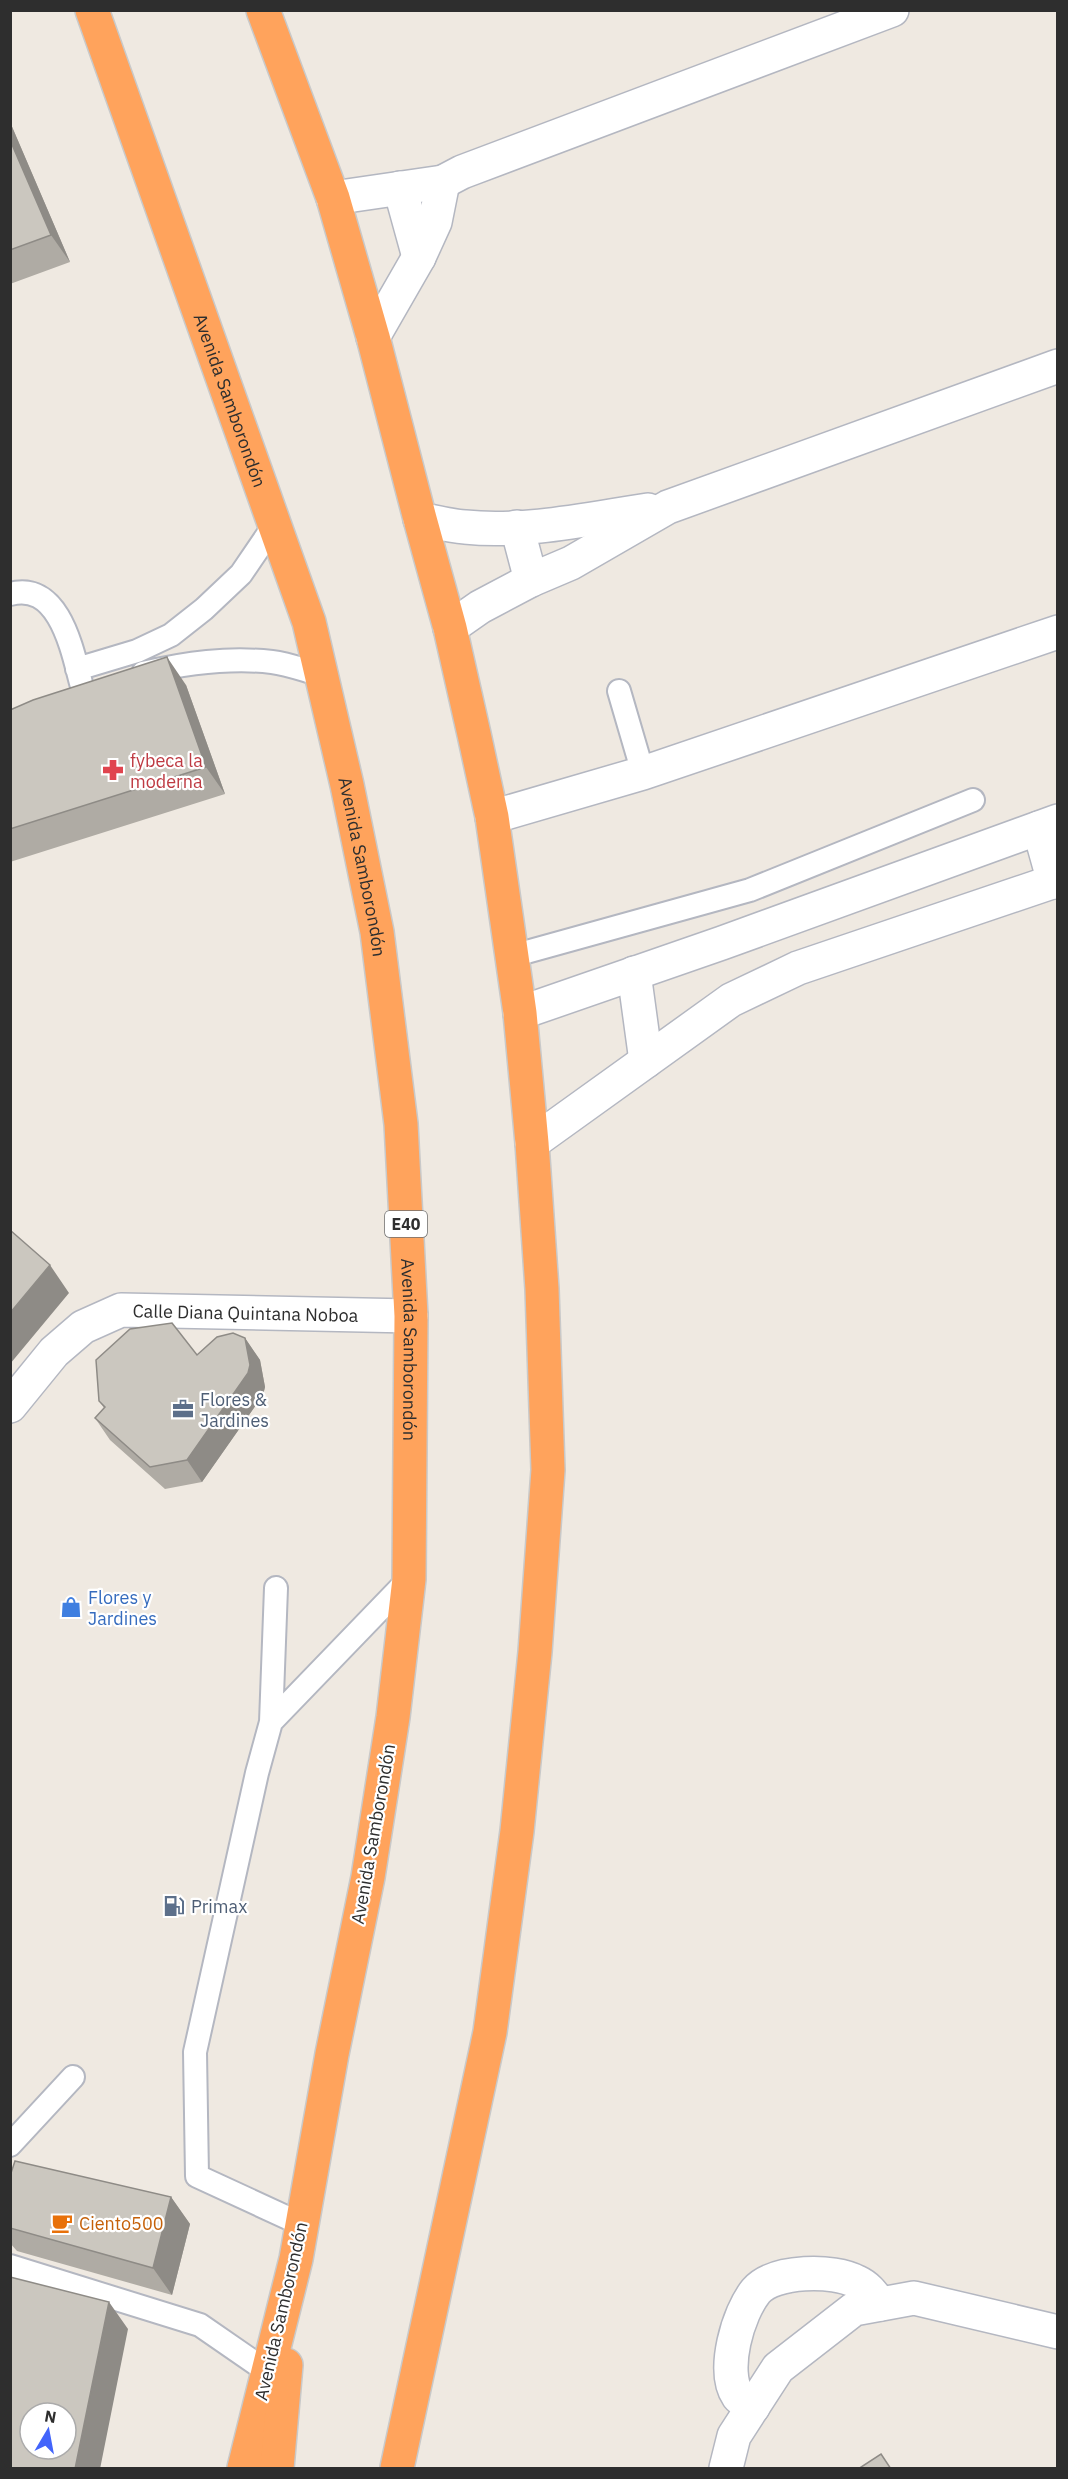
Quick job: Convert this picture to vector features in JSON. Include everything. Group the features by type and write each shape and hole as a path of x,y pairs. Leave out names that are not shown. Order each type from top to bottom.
{"highway":[{"name":"Avenida Samborondón","path":"92,10 309,622 377,932 401,1124 411,1316 409,1579 393,1717 368,1877 296,2259 244,2469"},
{"path":"263,10 333,198 373,337 450,628 492,817 520,1013 542,1289 548,1470 535,1652 518,1831 490,2032 397,2469"},
{"path":"277,2469 296,2259"},
{"path":"374,2469 435,2296"}],"street":[{"path":"333,198 443,182 462,172 892,10"},
{"path":"373,337 419,257 435,222 443,182"},
{"path":"400,188 419,257"},
{"path":"450,628 480,607 531,580 571,563 668,507 1058,366"},
{"path":"420,519 465,527 517,527 556,524 668,507"},
{"path":"517,527 531,580"},
{"path":"492,817 643,773 1058,632"},
{"path":"520,1013 1048,824 1056,881 798,968 730,1000 532,1143"},
{"path":"781,921 798,968"},
{"path":"634,973 646,1061"},
{"name":"Calle Diana Quintana Noboa","path":"10,1406 54,1352 83,1327 121,1310 411,1316"},
{"path":"753,2407 739,2397 732,2381 731,2356 741,2319 757,2290 781,2276 814,2273 855,2280 870,2290 880,2304"},
{"path":"726,2469 734,2436 778,2368 854,2309 914,2298 1058,2332"}],"lane":[{"path":"90,684 137,651 171,635 204,609 241,574 275,524"},
{"path":"10,594 20,592 40,597 61,617 90,684"},
{"path":"171,635 181,664"},
{"path":"90,684 181,664 235,660 274,663 322,675"},
{"path":"619,691 643,773"},
{"path":"512,956 750,890 973,800"},
{"path":"271,1722 409,1579"},
{"path":"276,1588 271,1722 257,1773 195,2052 196,2176 301,2224"},
{"path":"10,2145 73,2077"},
{"path":"10,2266 200,2325 268,2372"}],"building":[{"path":"10,140 51,235 10,250"},
{"name":"fybeca la moderna","path":"167,657 206,767 10,829 10,710 33,700"},
{"path":"10,1230 50,1265 10,1313"},
{"name":"Flores & Jardines","path":"172,1323 197,1355 217,1337 233,1333 245,1338 250,1365 248,1373 187,1460 150,1467 95,1418 105,1407 99,1401 96,1360 130,1329"},
{"path":"15,2161 171,2197 153,2268 10,2228 10,2176"},
{"path":"10,2277 109,2302 78,2454 78,2401 18,2401 18,2461 77,2461 75,2469 10,2469"},
{"path":"881,2454 891,2469 858,2469"}],"place":[{"name":"fybeca la moderna","path":"113,770"},
{"name":"Flores & Jardines","path":"183,1409"},
{"name":"Flores y Jardines","path":"71,1607"},
{"name":"Primax","path":"174,1906"},
{"name":"Ciento500","path":"62,2223"}]}
